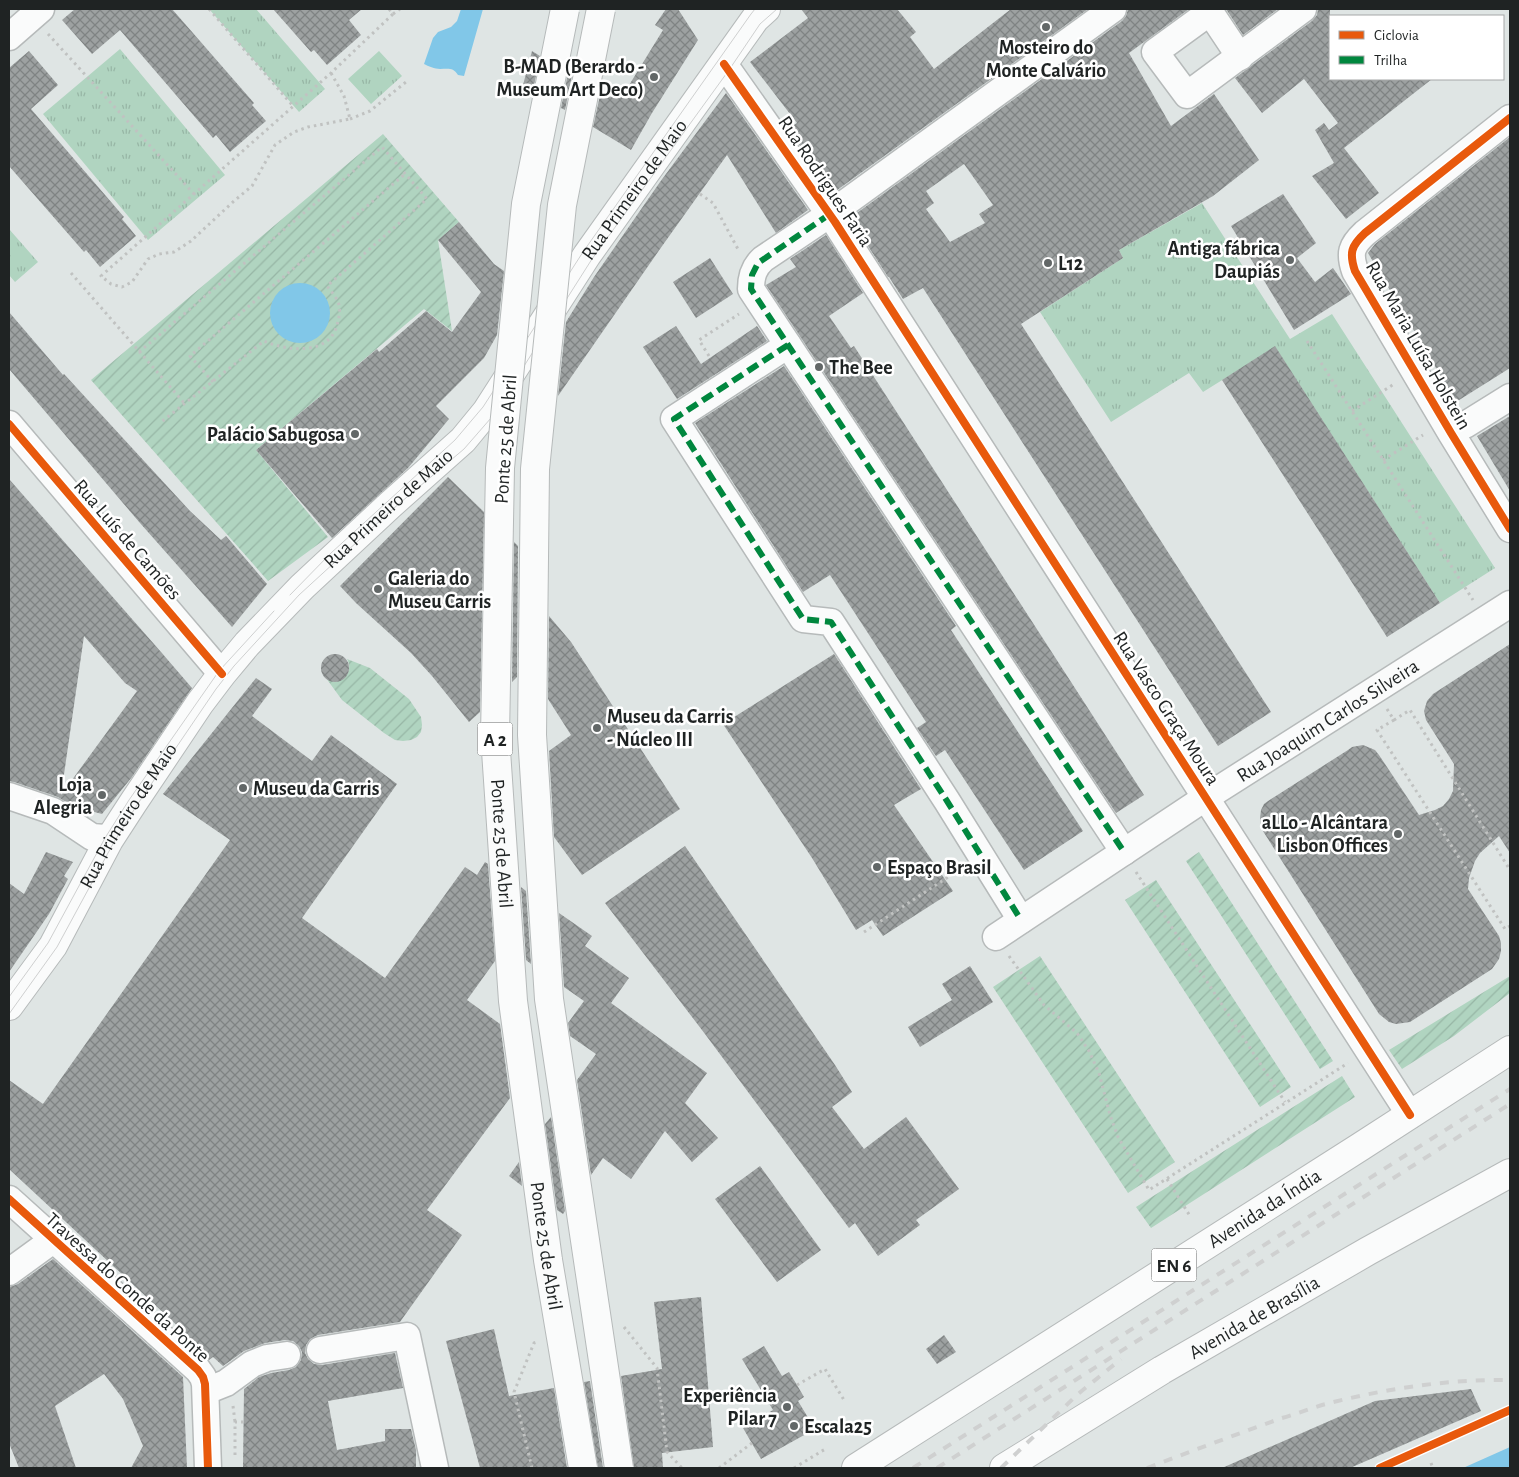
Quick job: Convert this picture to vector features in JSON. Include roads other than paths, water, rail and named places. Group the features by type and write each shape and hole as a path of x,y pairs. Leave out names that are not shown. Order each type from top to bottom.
{"main road":[{"name":"Ponte 25 de Abril","path":"565,9 526,204 500,468 495,736 514,1001 548,1260 583,1468"},
{"name":"Ponte 25 de Abril","path":"601,9 562,204 535,469 532,735 549,999 619,1468"},
{"name":"Rua Primeiro de Maio","path":"9,1006 53,946 109,840 222,674 302,587 463,440 480,419 587,255 755,19 766,9"},
{"name":"Avenida da Índia","path":"856,1468 1410,1115 1505,1051"},
{"name":"Avenida de Brasília","path":"1004,1468 1187,1356 1368,1251 1510,1173"}],"street":[{"name":"Rua Rodrigues Faria","path":"830,214 1113,9"},
{"path":"1240,57 1209,10 1155,52 1187,95 1240,57 1303,9"},
{"path":"9,37 37,13"},
{"name":"Rua Rodrigues Faria","path":"724,64 830,214 898,319"},
{"name":"Rua Maria Luísa Holstein","path":"1510,118 1364,233 1352,250 1356,271 1414,372 1455,423 1510,529"},
{"path":"830,214 763,258 755,267 751,289 1124,852"},
{"name":"Rua Vasco Graça Moura","path":"898,319 1410,1115"},
{"path":"788,345 674,419 803,619 831,622 947,801 1020,920"},
{"path":"1455,423 1510,397"},
{"name":"Rua Luís de Camões","path":"9,424 222,674"},
{"name":"Rua Joaquim Carlos Silveira","path":"996,937 1205,798 1510,604"},
{"path":"9,796 53,811 92,837 109,840"},
{"name":"Travessa do Conde da Ponte","path":"9,1199 198,1370 203,1377 206,1391 208,1468"},
{"path":"9,1272 53,1240"},
{"path":"320,1350 407,1336 435,1468"},
{"path":"206,1391 226,1383 252,1364 267,1358 287,1355"}],"water":[{"path":"461,9 483,9 464,76 458,75 452,70 440,69 424,64 433,38 438,32 451,27 457,21"},
{"path":"294,283 306,283 317,288 325,296 330,307 328,325 317,338 306,343 294,343 283,338 275,330 270,319 270,307 275,296 283,288"},
{"path":"1510,1447 1510,1468 1463,1468"}],"tram line":[{"path":"290,595 331,553 455,440 483,407 583,252 755,9"},
{"path":"9,1014 57,947 114,842 216,689 234,666 299,595 394,508 464,449 491,418 592,259 729,70 760,24 777,9"},
{"path":"9,997 48,943 105,838 129,800 219,671 274,611"}],"railway":[{"path":"575,9 537,204 511,468 505,736 525,1000 559,1257 594,1468"},
{"path":"590,9 550,204 526,469 520,735 539,1000 575,1254 609,1468"},
{"path":"913,1468 1510,1089"},
{"path":"937,1468 1510,1104"},
{"path":"1001,1468 1078,1394 1121,1359"},
{"path":"1147,1468 1282,1418 1345,1399 1439,1383 1510,1380"}],"place":[{"name":"Mosteiro do Monte Calvário","path":"1046,27"},
{"name":"B-MAD (Berardo - Museum Art Deco)","path":"654,77"},
{"name":"Antiga fábrica Daupiás","path":"1290,260"},
{"name":"L12","path":"1048,263"},
{"name":"The Bee","path":"819,367"},
{"name":"Palácio Sabugosa","path":"355,434"},
{"name":"Galeria do Museu Carris","path":"378,589"},
{"name":"Museu da Carris - Núcleo III","path":"597,728"},
{"name":"Museu da Carris","path":"243,788"},
{"name":"Loja Alegria","path":"102,795"},
{"name":"aLLo - Alcântara Lisbon Offices","path":"1398,834"},
{"name":"Espaço Brasil","path":"877,867"},
{"name":"Experiência Pilar 7","path":"787,1407"},
{"name":"Escala25","path":"794,1426"}]}
